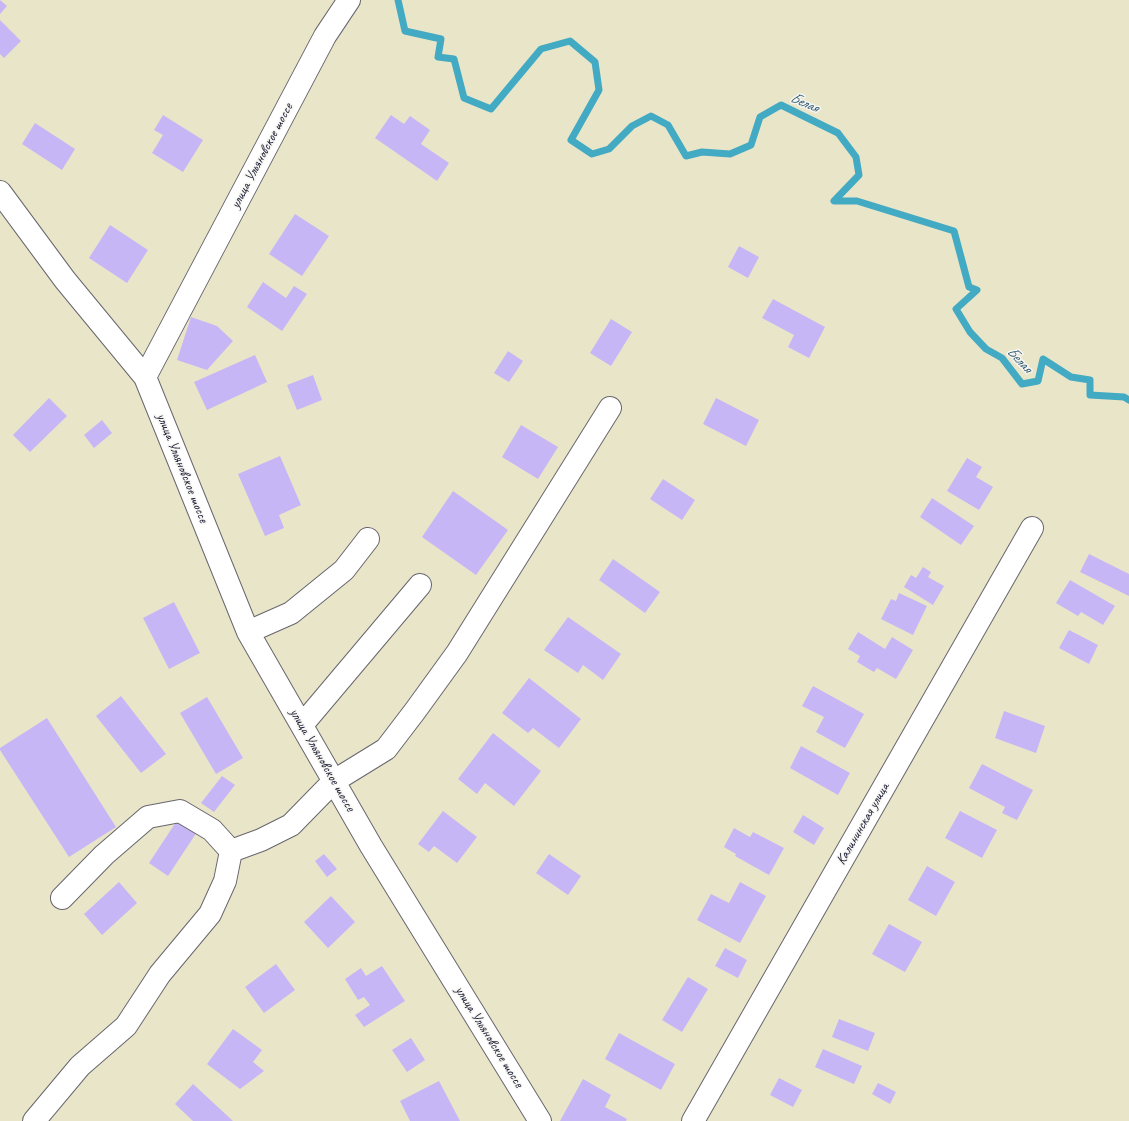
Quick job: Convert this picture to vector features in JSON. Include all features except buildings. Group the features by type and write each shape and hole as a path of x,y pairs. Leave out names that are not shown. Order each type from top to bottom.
{"street":[{"name":"улица Ульяновское шоссе","path":"145,377 326,36 349,0"},
{"name":"улица Ульяновское шоссе","path":"0,192 65,280 145,377 248,632 375,853 540,1121"},
{"path":"231,850 261,840 291,825 334,781 386,748 457,653 610,408"},
{"name":"Калининская улица","path":"693,1121 1032,528"},
{"path":"248,632 291,613 344,570 368,539"},
{"path":"302,725 420,585"},
{"path":"62,898 104,855 148,817 180,811 212,830 231,850"},
{"path":"34,1121 80,1066 126,1026 160,974 210,914 225,881 231,850"}],"waterway":[{"name":"Белая","path":"398,0 405,31 441,39 438,57 454,59 464,98 491,109 541,49 570,41 595,62 599,90 571,140 592,154 609,149 632,126 651,116 668,125 686,156 702,152 730,154 751,145 760,117 781,105 838,133 856,157 859,175 834,201 857,201 954,231 969,287 977,290 956,309 970,332 986,349 1002,358 1022,384 1038,381 1043,359 1071,377 1090,380 1090,395 1124,397 1129,400"}]}
